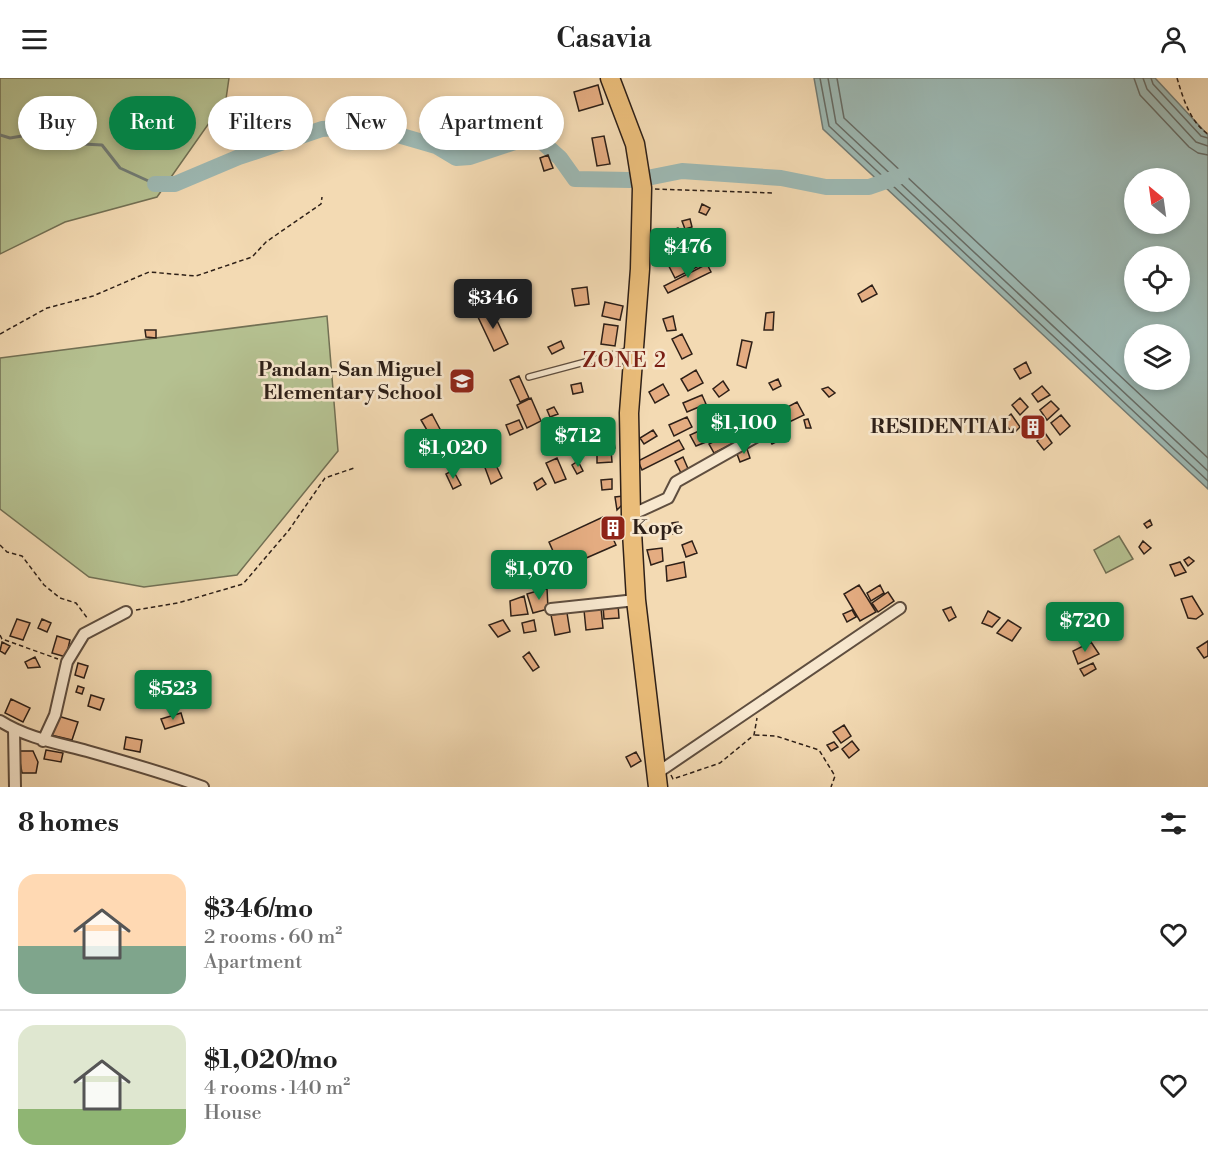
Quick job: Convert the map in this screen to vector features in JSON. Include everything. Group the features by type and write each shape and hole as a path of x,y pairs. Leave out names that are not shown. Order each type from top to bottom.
{"main road":[{"path":"610,78 635,144 642,188 640,269 629,413 631,515 636,600 660,776"}],"street":[{"path":"631,515 668,498 676,482 777,425"},
{"path":"551,609 636,600"},
{"path":"660,776 760,701 900,608"},
{"path":"43,741 55,715 67,662 84,634 126,612"},
{"path":"0,721 14,730 43,741 115,759 203,787"},
{"path":"14,730 15,787"}],"lane":[{"path":"529,377 634,349"}],"path":[{"path":"1177,78 1183,101 1200,129 1208,134"},
{"path":"642,188 772,193"},
{"path":"0,334 47,308 93,296 149,272 196,276 252,257 266,242 321,204 322,196"},
{"path":"126,612 178,603 243,584 290,530 325,478 354,468"},
{"path":"0,545 7,552 22,556 44,585 60,598 76,603 95,630"},
{"path":"0,635 2,639 67,662"},
{"path":"660,776 673,779 720,764 754,735 760,701"},
{"path":"754,735 776,736 819,750 835,776 831,787"}],"green space":[{"path":"0,78 229,78 226,96 208,96 208,125 196,142 196,96 109,96 109,150 190,150 157,197 65,222 0,254"},
{"path":"327,316 338,451 237,575 144,587 89,577 0,509 0,358"},
{"path":"1119,536 1133,559 1106,573 1094,550"}],"water":[{"path":"814,78 1155,78 1208,135 1208,489 823,129"}],"building":[{"path":"598,85 603,104 579,111 574,92"},
{"path":"604,136 610,164 597,166 592,138"},
{"path":"548,155 553,168 544,171 540,158"},
{"path":"702,204 710,208 706,215 699,212"},
{"path":"690,219 692,227 685,229 682,221"},
{"path":"678,228 681,234 660,243 657,237"},
{"path":"690,232 705,263 675,278 659,247"},
{"path":"707,264 711,272 668,293 664,286"},
{"path":"872,285 877,294 862,302 858,294"},
{"path":"587,287 589,304 575,306 572,289"},
{"path":"605,302 623,306 620,320 602,316"},
{"path":"492,310 508,344 494,351 478,317"},
{"path":"774,312 773,330 764,330 766,313"},
{"path":"673,316 676,330 667,331 663,319"},
{"path":"604,324 618,326 615,346 601,344"},
{"path":"145,330 156,330 156,338 146,337"},
{"path":"682,334 692,354 682,359 672,339"},
{"path":"742,340 752,342 746,368 737,365"},
{"path":"561,341 564,348 552,354 548,347"},
{"path":"1026,362 1031,373 1020,379 1014,369"},
{"path":"696,370 703,383 688,391 681,379"},
{"path":"519,376 529,398 520,402 510,380"},
{"path":"778,379 781,386 773,390 769,383"},
{"path":"723,381 729,390 719,397 713,389"},
{"path":"581,383 583,392 573,394 571,385"},
{"path":"663,384 669,395 655,403 649,392"},
{"path":"1042,386 1050,395 1038,402 1032,394"},
{"name":"RESIDENTIAL","path":"828,387 835,393 829,397 822,389"},
{"path":"702,395 706,404 687,412 683,403"},
{"path":"531,398 541,421 527,428 517,405"},
{"path":"1020,398 1028,407 1020,415 1012,405"},
{"path":"1051,401 1059,409 1047,420 1040,410"},
{"path":"797,402 804,415 783,425 778,412"},
{"path":"554,407 558,414 550,417 547,410"},
{"path":"432,414 441,431 431,437 421,420"},
{"path":"1011,414 1020,427 1013,434 1003,421"},
{"path":"1061,415 1070,426 1060,435 1051,423"},
{"path":"687,417 692,427 674,436 669,425"},
{"path":"763,417 767,425 755,431 752,424"},
{"path":"808,419 811,428 806,428 804,420"},
{"path":"519,420 523,429 510,435 506,425"},
{"name":"RESIDENTIAL","path":"1028,422 1036,423 1039,431 1031,434"},
{"path":"744,426 748,436 714,453 709,444"},
{"path":"777,429 782,439 772,444 767,435"},
{"path":"653,430 657,436 644,444 640,438"},
{"path":"701,430 706,442 696,446 690,435"},
{"path":"556,433 564,446 556,451 548,438"},
{"path":"1045,433 1052,443 1044,450 1037,441"},
{"path":"613,437 615,448 603,448 602,440"},
{"path":"679,440 684,449 642,470 638,461"},
{"path":"746,446 750,458 740,462 737,454"},
{"path":"611,450 612,462 597,463 597,451"},
{"path":"683,457 689,471 682,475 675,461"},
{"path":"557,458 566,479 555,483 546,463"},
{"path":"494,461 502,478 491,484 484,465"},
{"path":"578,461 583,471 577,474 572,465"},
{"path":"453,470 461,485 453,489 446,474"},
{"path":"542,478 546,484 537,490 534,483"},
{"path":"612,479 612,489 602,490 601,480"},
{"path":"623,496 623,504 617,510 615,497"},
{"path":"603,517 616,545 561,569 549,542"},
{"path":"1150,520 1152,525 1147,528 1144,524"},
{"name":"Kope","path":"607,521 613,521 618,525 613,531"},
{"path":"678,522 679,533 673,534 672,523"},
{"path":"692,541 697,553 686,557 682,545"},
{"path":"1143,541 1151,548 1144,554 1139,547"},
{"path":"662,548 663,561 651,565 647,550"},
{"path":"1189,557 1194,561 1188,566 1184,560"},
{"path":"684,562 686,577 667,581 666,566"},
{"path":"1180,562 1186,572 1175,576 1170,565"},
{"path":"859,585 876,612 860,621 844,594"},
{"path":"880,585 884,593 871,601 867,593"},
{"path":"547,588 548,609 533,613 527,594"},
{"path":"888,592 894,601 878,612 872,603"},
{"path":"524,596 528,614 511,616 510,601"},
{"path":"1192,596 1203,614 1196,619 1188,618 1181,599"},
{"path":"618,604 619,618 604,619 603,606"},
{"path":"951,607 956,617 949,621 943,610"},
{"path":"601,608 603,628 586,630 584,610"},
{"path":"852,610 856,617 847,622 843,614"},
{"path":"988,611 1000,618 992,627 982,623"},
{"path":"567,613 570,632 555,635 551,615"},
{"path":"17,619 30,623 23,640 10,636"},
{"path":"42,619 51,623 47,632 38,628"},
{"path":"503,620 510,631 498,637 489,625"},
{"path":"534,620 536,631 524,633 522,623"},
{"path":"1008,620 1021,628 1012,641 997,633"},
{"path":"57,636 70,640 66,657 52,653"},
{"path":"1208,641 1208,656 1204,658 1197,648"},
{"path":"2,642 10,646 5,654 0,651"},
{"path":"1091,642 1099,654 1078,664 1073,651"},
{"path":"529,652 539,667 533,671 523,657"},
{"path":"35,657 40,667 28,668 25,662"},
{"path":"78,663 88,666 84,678 75,675"},
{"path":"1093,663 1096,669 1084,676 1080,669"},
{"path":"78,686 84,688 82,694 76,692"},
{"path":"91,695 104,699 100,710 88,706"},
{"path":"11,699 30,708 23,722 5,713"},
{"path":"181,713 184,723 165,729 161,719"},
{"path":"58,716 78,722 72,740 51,735"},
{"path":"844,725 851,736 841,743 833,732"},
{"path":"126,737 142,740 140,752 124,749"},
{"path":"852,741 859,750 849,758 842,749"},
{"path":"834,742 838,747 831,751 827,745"},
{"path":"46,750 63,753 61,762 44,759"},
{"path":"18,751 33,751 38,762 36,773 22,773"},
{"path":"636,752 641,761 631,767 626,757"}],"waterway":[{"path":"155,184 175,184 239,157 322,129 367,126 436,146 456,158 470,157 527,138 541,141 560,158 575,179 630,180"},
{"path":"0,135 10,138 46,132 64,143 102,145 120,168 155,184"},
{"path":"647,178 682,171 781,178 826,187 869,187 901,176"}],"place":[{"name":"Pandan-San Miguel Elementary School","path":"462,381"},
{"name":"RESIDENTIAL","path":"1033,427"},
{"name":"Kope","path":"613,528"}],"district":[{"name":"ZONE 2","path":"625,361"}]}
